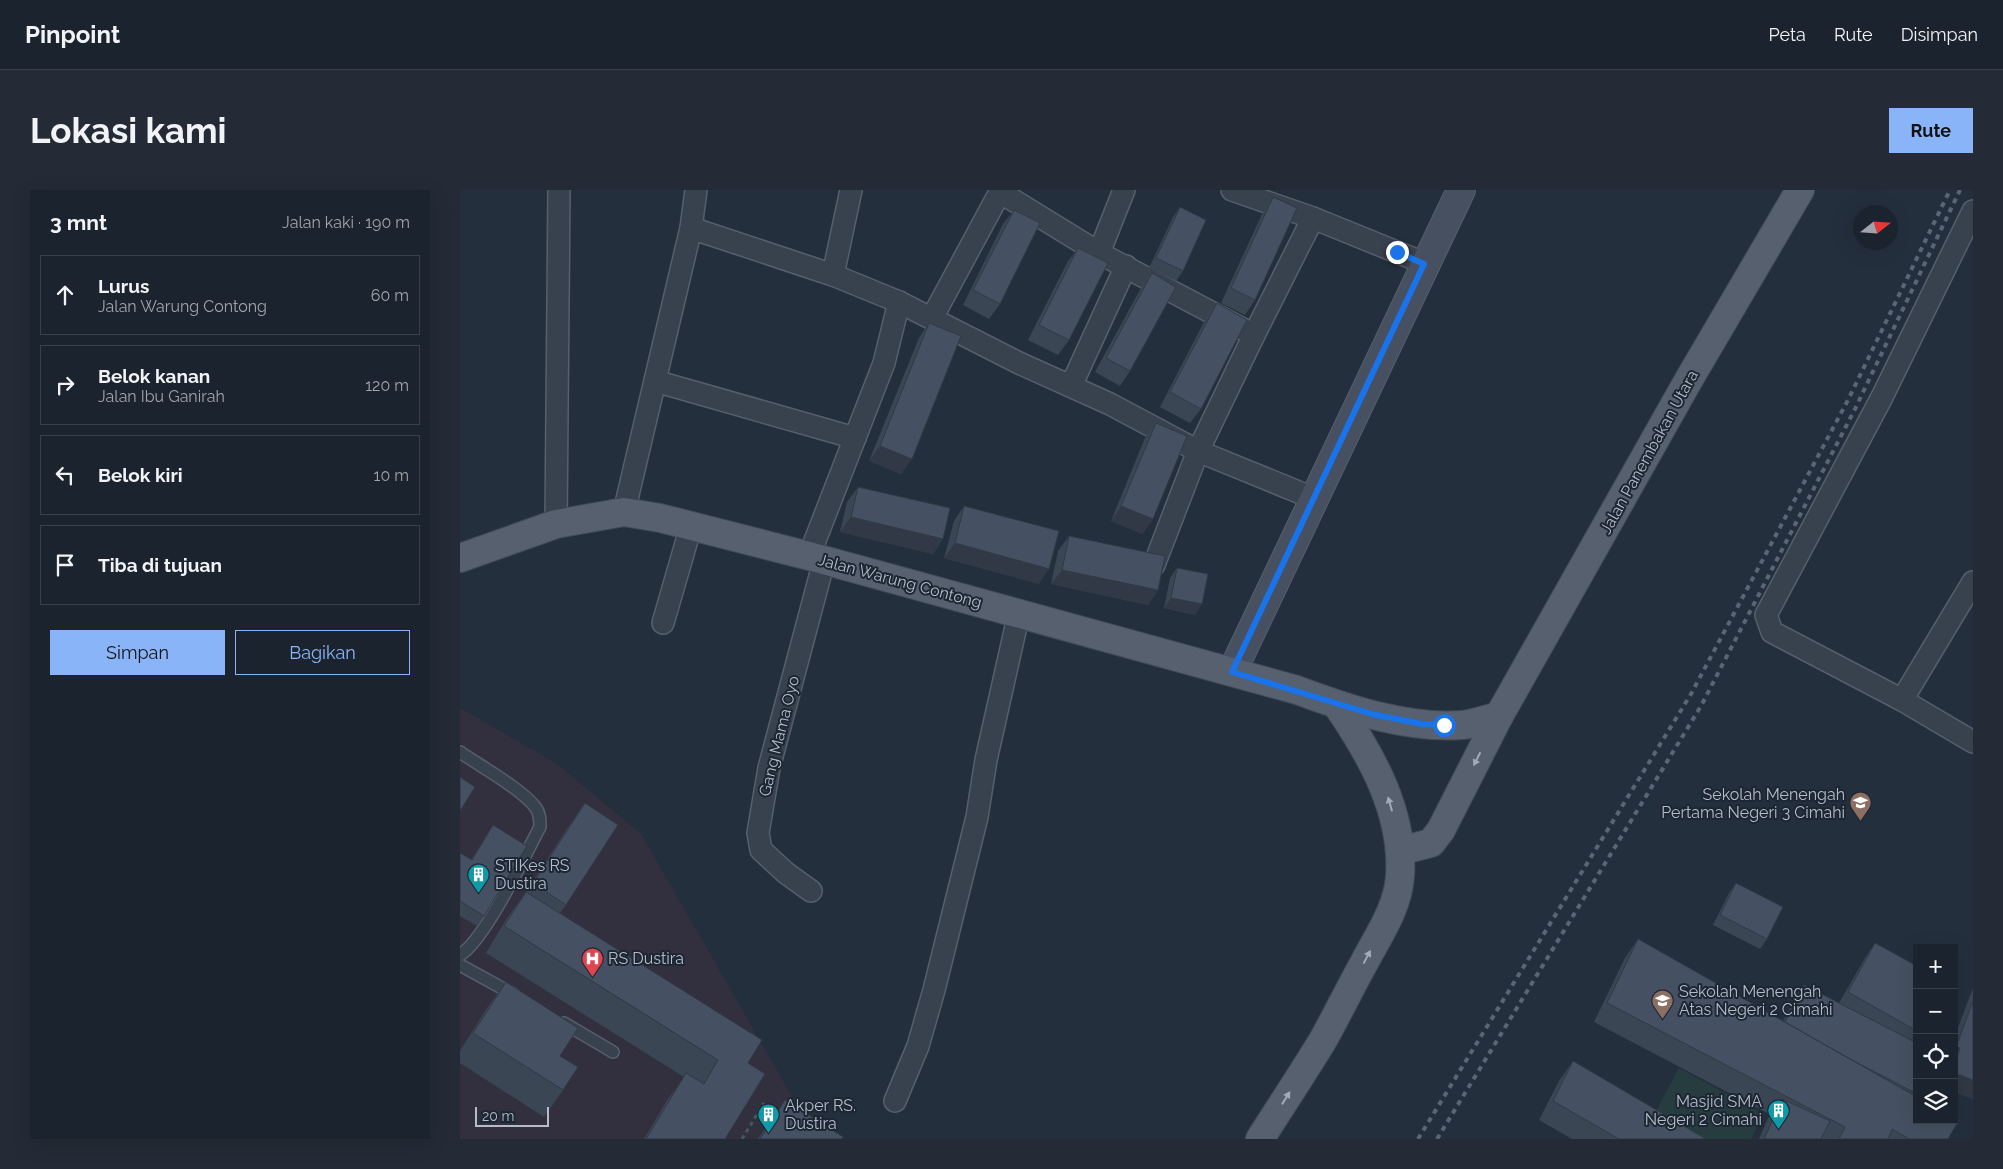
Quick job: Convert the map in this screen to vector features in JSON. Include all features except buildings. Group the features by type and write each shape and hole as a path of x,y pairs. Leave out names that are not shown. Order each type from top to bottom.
{"main road":[{"path":"1232,672 1460,190"},
{"name":"Jalan Panembakan Utara","path":"1400,851 1431,843 1441,830 1499,716 1692,373 1800,190"},
{"name":"Jalan Warung Contong","path":"460,558 556,524 624,512 691,526 817,559 1297,690 1337,705 1422,724 1463,725 1499,716"},
{"path":"1260,1139 1323,1040 1395,904 1400,877 1400,851 1389,800 1378,771 1360,739 1337,705"}],"street":[{"path":"556,524 560,190"},
{"path":"624,512 691,228 696,190"},
{"path":"833,275 851,190"},
{"path":"1099,253 1124,190"},
{"path":"1232,190 1312,218 1424,264"},
{"path":"932,318 999,191 1099,253 1254,335"},
{"path":"1973,211 1882,396 1766,615 1772,632 1902,700 1973,742"},
{"path":"1154,565 1198,451 1312,218"},
{"path":"691,228 833,275 899,302 1019,363 1159,429 1198,451 1313,498"},
{"path":"1071,386 1126,266"},
{"name":"Gang Mama Oyo","path":"810,891 786,873 761,850 758,833 769,768 817,559 855,438 884,363 899,302"},
{"path":"655,381 855,438"},
{"path":"663,623 691,526"},
{"path":"1902,700 1973,582"},
{"path":"895,1101 918,1046 934,990 977,817 986,760 1019,614"}],"lane":[{"path":"460,752 524,797 536,808 540,827 506,891 482,929 465,952 460,955"},
{"path":"460,965 521,999"},
{"path":"555,1018 613,1052"}],"path":[{"path":"742,1139 764,1103"}],"shaded area":[{"name":"RS Dustira","path":"460,708 557,764 641,834 806,1121 826,1139 460,1139"}],"green space":[{"path":"1679,1068 1764,1114 1751,1139 1672,1139 1648,1126"}],"railway":[{"path":"1418,1139 1691,694 1848,400 1950,190"},
{"path":"1437,1139 1701,706 1855,409 1960,190"}],"place":[{"name":"Sekolah Menengah Pertama Negeri 3 Cimahi","path":"1861,822"},
{"name":"STIKes RS Dustira","path":"479,893"},
{"name":"RS Dustira","path":"592,977"},
{"name":"Sekolah Menengah Atas Negeri 2 Cimahi","path":"1663,1019"},
{"name":"Masjid SMA Negeri 2 Cimahi","path":"1778,1129"},
{"name":"Akper RS. Dustira","path":"769,1133"}],"route":[{"path":"1397,252 1424,264 1232,672 1372,714 1422,724 1444,725"}]}
